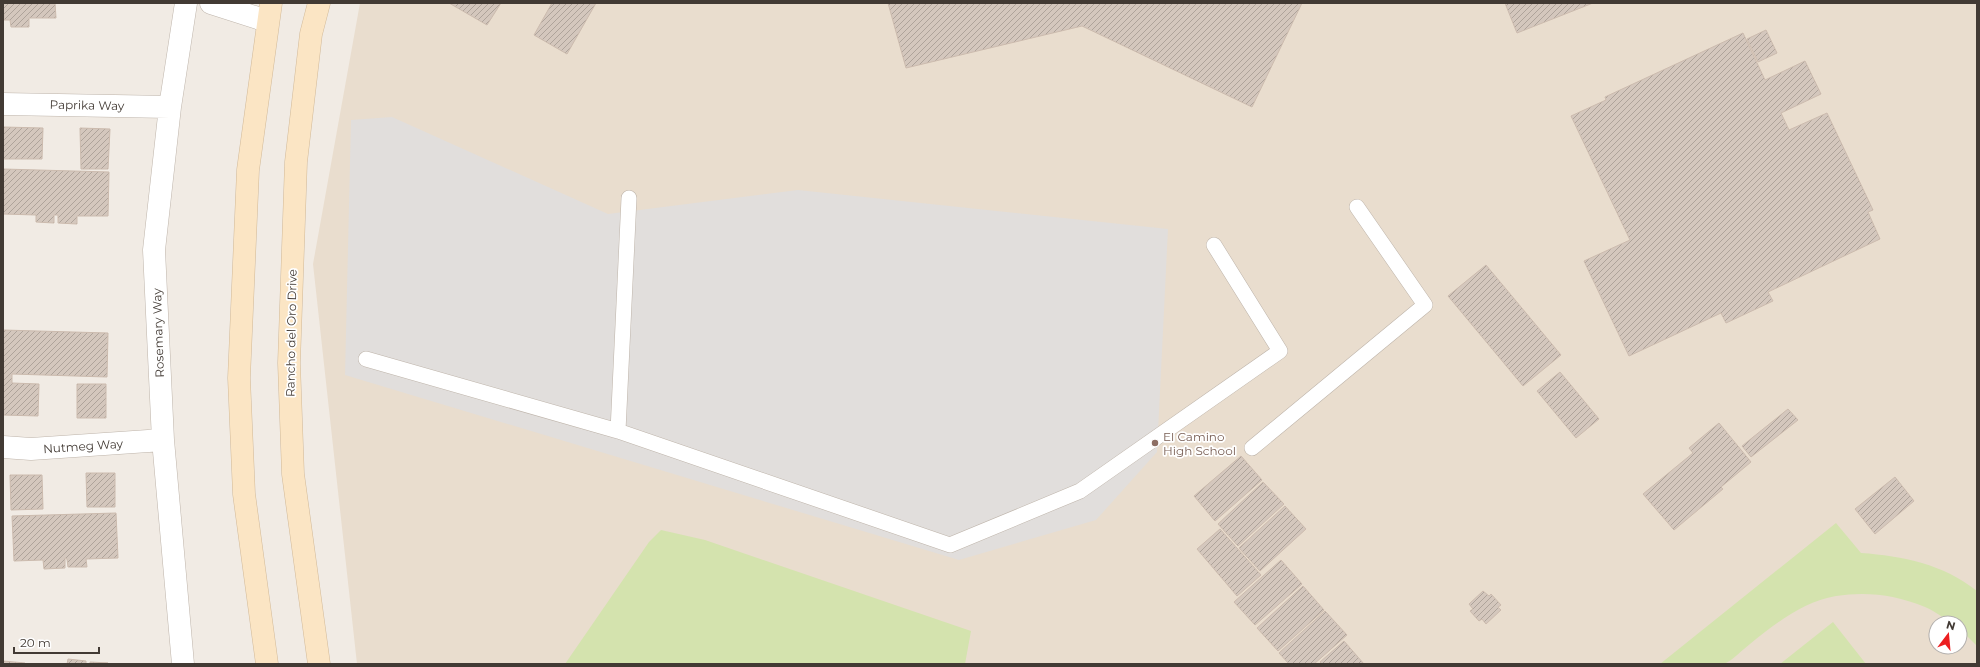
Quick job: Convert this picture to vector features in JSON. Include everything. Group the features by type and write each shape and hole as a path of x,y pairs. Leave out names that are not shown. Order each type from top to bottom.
{"main road":[{"name":"Rancho del Oro Drive","path":"318,664 293,474 289,363 296,162 311,34 319,3"},
{"path":"267,664 244,494 239,378 248,170 269,12"}],"street":[{"name":"Rosemary Way","path":"183,664 163,440 154,250 170,106 186,3"},
{"path":"211,3 269,12"},
{"name":"Paprika Way","path":"3,104 170,106"},
{"name":"Nutmeg Way","path":"3,447 31,449 163,440"}],"lane":[{"path":"618,431 629,198"},
{"path":"1252,448 1426,305 1357,207"},
{"path":"366,359 618,431 950,546 1080,492 1280,351 1214,245"}],"shaded area":[{"name":"El Camino High School","path":"360,3 1977,3 1977,664 357,664 313,264"},
{"path":"392,117 608,214 798,190 1168,229 1157,452 1096,520 959,560 345,375 351,120"}],"green space":[{"path":"1836,523 1861,553 1892,556 1922,563 1950,574 1977,591 1977,646 1968,637 1968,615 1940,615 1925,607 1904,600 1881,595 1859,594 1836,596 1824,599 1800,609 1769,629 1726,663 1705,665 1660,664"},
{"path":"661,530 705,540 971,631 965,664 565,664 649,542"},
{"path":"1833,622 1866,664 1780,664"}],"building":[{"path":"3,3 55,3 56,18 29,18 29,27 11,27 10,20 4,20"},
{"path":"449,3 501,3 487,25"},
{"path":"552,3 596,3 567,54 534,35"},
{"path":"888,3 1302,3 1252,107 1082,26 906,68"},
{"path":"1505,3 1593,3 1517,33"},
{"path":"1766,30 1777,53 1758,62 1747,39"},
{"path":"1743,33 1765,80 1805,61 1821,94 1781,113 1789,130 1827,113 1873,210 1868,212 1880,239 1768,292 1773,301 1726,323 1721,313 1629,356 1584,261 1630,240 1571,116 1606,100 1605,97"},
{"path":"3,127 43,128 42,159 3,159"},
{"path":"80,128 110,129 108,169 81,169"},
{"path":"3,169 109,172 108,216 77,216 77,224 58,223 58,215 54,215 54,223 36,222 36,215 3,214"},
{"path":"1486,265 1561,355 1523,386 1448,296"},
{"path":"3,330 108,333 107,377 12,374 12,383 39,384 38,416 3,415"},
{"path":"1560,372 1599,419 1576,438 1537,391"},
{"path":"77,384 106,384 106,418 77,418"},
{"path":"1788,409 1798,420 1751,457 1742,446"},
{"path":"1719,423 1751,462 1721,487 1723,489 1674,530 1643,494 1693,453 1689,448"},
{"path":"1241,456 1262,480 1215,521 1194,496"},
{"path":"86,473 115,473 115,507 87,507"},
{"path":"10,475 42,475 43,509 11,510"},
{"path":"1895,477 1914,501 1875,534 1855,509"},
{"path":"1263,482 1284,504 1238,546 1218,524"},
{"path":"1285,506 1306,529 1260,571 1239,548"},
{"path":"116,513 118,558 86,559 87,567 68,567 67,559 65,558 65,568 44,569 43,560 14,561 12,516"},
{"path":"1220,529 1261,575 1237,596 1197,549"},
{"path":"1281,560 1302,584 1255,625 1234,602"},
{"path":"1303,586 1324,610 1278,651 1257,628"},
{"path":"1483,591 1489,596 1491,594 1501,605 1498,607 1501,610 1486,624 1482,619 1479,621 1470,611 1473,609 1469,604"},
{"path":"1325,611 1347,635 1314,664 1289,664 1279,653"},
{"path":"1344,641 1364,664 1322,664 1320,662"},
{"path":"68,659 86,661 86,664 67,664"},
{"path":"3,661 25,663 25,664 3,664"},
{"path":"90,662 108,663 90,664"}],"place":[{"name":"El Camino High School","path":"1155,443"}]}
